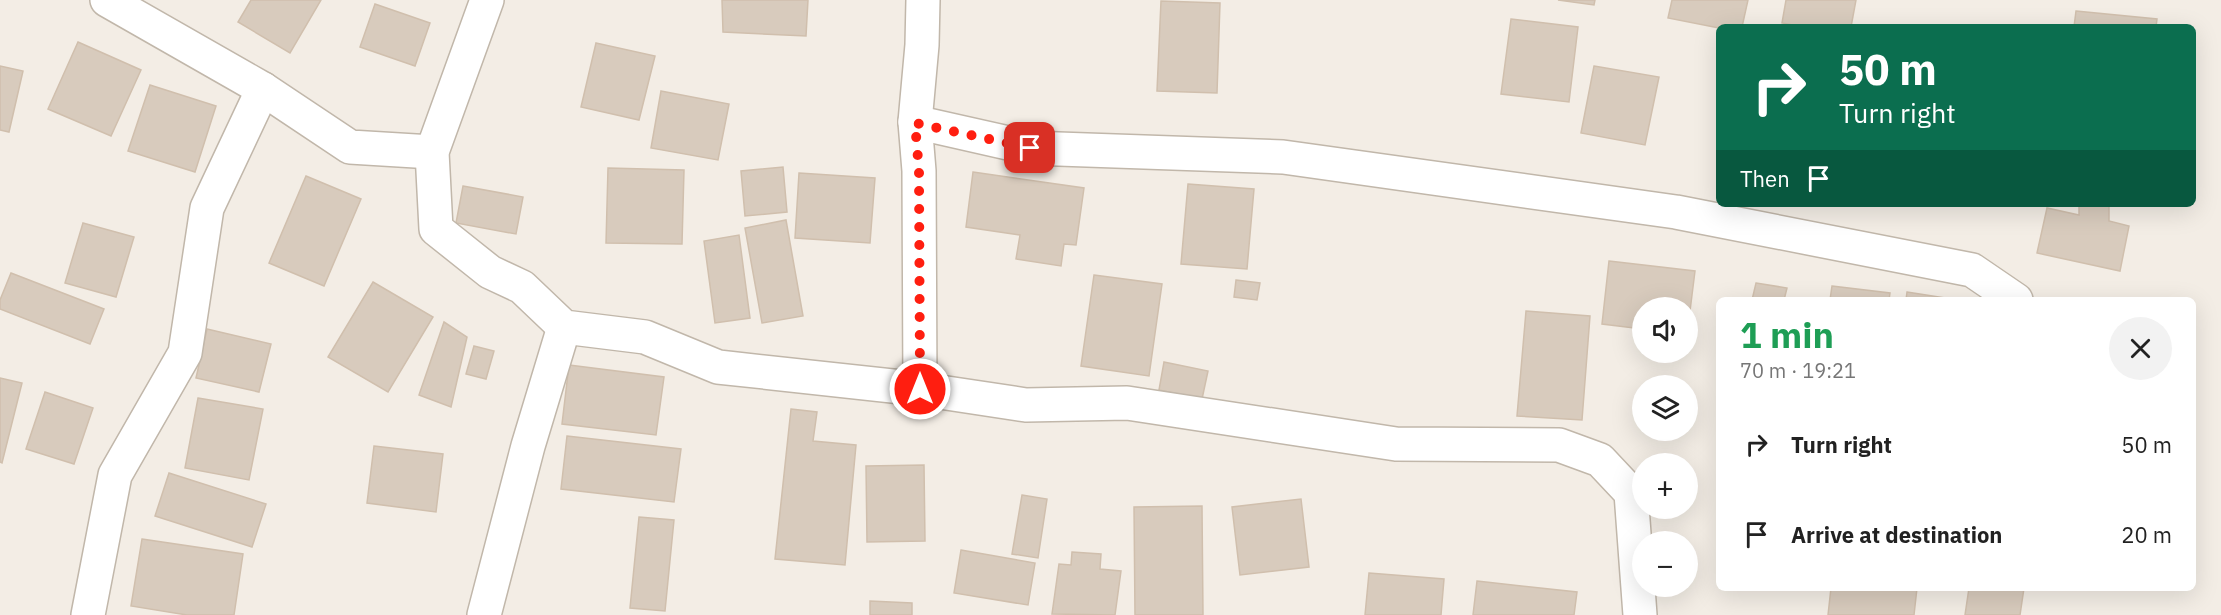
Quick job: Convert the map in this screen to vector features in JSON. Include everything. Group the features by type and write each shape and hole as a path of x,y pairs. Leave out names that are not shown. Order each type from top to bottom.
{"street":[{"path":"107,0 263,88 350,147 432,152"},
{"path":"487,0 432,152 436,229 490,272 522,287 564,327 645,337 718,367 920,389 1026,405 1127,403 1396,444 1559,445 1600,460 1631,492 1640,615"},
{"path":"920,389 919,171 915,123 922,45 923,0"},
{"path":"88,615 115,475 185,353 207,208 263,88"},
{"path":"915,123 1030,148 1283,157 1676,212 1972,270 2012,297"},
{"path":"484,615 528,446 564,327"}],"building":[{"path":"251,0 321,0 290,53 238,22"},
{"path":"722,0 808,0 806,36 723,32"},
{"path":"1558,0 1595,0 1594,5"},
{"path":"1672,0 1748,0 1743,24 1716,24 1716,27 1668,18"},
{"path":"1786,0 1856,0 1852,24 1782,23"},
{"path":"1161,1 1220,3 1217,93 1157,91"},
{"path":"375,4 430,23 415,66 360,47"},
{"path":"2076,11 2157,19 2156,24 2074,24"},
{"path":"1511,19 1578,27 1569,102 1501,94"},
{"path":"78,42 141,70 111,136 48,109"},
{"path":"596,43 655,56 639,120 581,107"},
{"path":"0,66 23,71 9,132 0,130"},
{"path":"1594,66 1659,77 1645,145 1581,133"},
{"path":"150,85 216,106 195,172 128,151"},
{"path":"661,91 729,104 718,160 651,148"},
{"path":"783,167 787,212 745,216 741,171"},
{"path":"608,168 684,170 682,244 606,243"},
{"path":"973,172 1084,188 1076,245 1064,244 1061,266 1016,259 1020,235 966,227"},
{"path":"799,173 875,178 870,243 795,238"},
{"path":"306,176 361,199 324,286 269,263"},
{"path":"1188,184 1254,189 1247,269 1181,264"},
{"path":"463,186 523,197 516,234 456,223"},
{"path":"2079,207 2109,207 2109,221 2129,226 2120,271 2037,253 2047,208 2079,215"},
{"path":"786,220 803,316 762,323 745,228"},
{"path":"83,223 134,237 116,297 65,283"},
{"path":"739,235 750,318 715,323 704,241"},
{"path":"1609,261 1695,271 1692,297 1632,297 1632,328 1602,324"},
{"path":"11,273 104,309 90,344 0,309 0,300"},
{"path":"1094,275 1162,284 1149,376 1081,366"},
{"path":"1236,280 1260,283 1257,300 1234,297"},
{"path":"373,282 433,317 388,392 328,357"},
{"path":"1756,283 1787,288 1785,297 1753,297"},
{"path":"1832,286 1890,293 1889,297 1830,297"},
{"path":"1907,292 1939,297 1906,297"},
{"path":"1526,311 1590,316 1582,420 1517,416"},
{"path":"444,322 467,337 451,407 419,395"},
{"path":"207,329 271,344 259,392 196,378"},
{"path":"474,346 494,351 486,379 466,374"},
{"path":"1164,362 1208,371 1202,399 1159,390"},
{"path":"569,365 664,377 656,435 562,424"},
{"path":"0,378 22,383 2,463 0,462"},
{"path":"45,392 93,408 74,464 26,449"},
{"path":"198,398 263,409 249,480 185,468"},
{"path":"791,409 817,412 813,441 856,445 845,565 775,559"},
{"path":"567,436 681,449 674,502 561,489"},
{"path":"374,446 443,454 436,512 367,503"},
{"path":"924,465 925,541 867,542 866,466"},
{"path":"169,473 266,504 252,547 155,516"},
{"path":"1022,495 1047,499 1038,558 1012,554"},
{"path":"1301,499 1309,567 1240,575 1232,507"},
{"path":"1202,506 1203,615 1135,615 1134,507"},
{"path":"639,517 674,520 665,611 630,608"},
{"path":"142,539 243,554 234,615 187,615 131,606"},
{"path":"961,550 1035,563 1028,605 954,593"},
{"path":"1072,552 1101,554 1100,569 1121,571 1115,615 1052,614 1059,564 1071,565"},
{"path":"1369,573 1444,579 1441,615 1365,615"},
{"path":"1477,581 1577,592 1574,615 1473,615"},
{"path":"1831,591 1917,591 1914,615 1828,615"},
{"path":"1969,591 2024,591 2020,615 1965,615"},
{"path":"870,601 912,603 912,615 870,615"}],"route":[{"path":"920,389 919,171 915,123 1030,148"}]}
